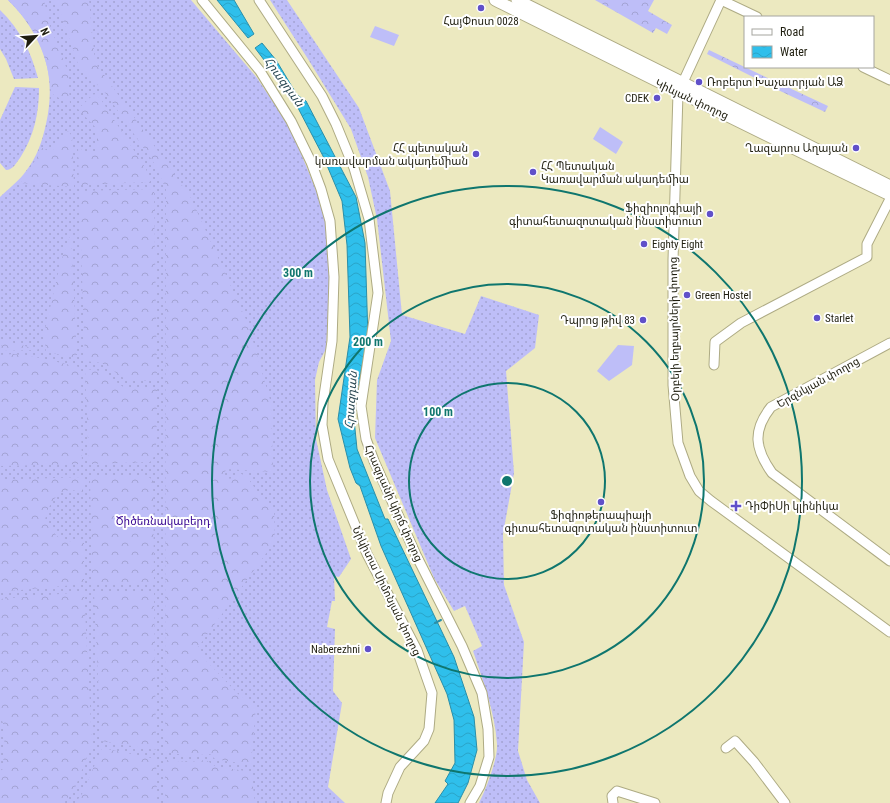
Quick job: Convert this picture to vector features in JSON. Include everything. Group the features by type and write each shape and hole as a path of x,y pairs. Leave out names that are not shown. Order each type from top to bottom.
{"main road":[{"name":"Կիևյան փողոց","path":"495,0 521,6 682,82 890,195"},
{"name":"Կիևյան փողոց","path":"521,6 678,93 835,164 890,186"}],"street":[{"name":"Նիկիտա Սիմոնյան փողոց","path":"202,0 260,71 291,121 322,189 330,221 334,277 332,333 323,402 322,425 328,459 367,554 417,650 432,693 429,729 424,741 400,767 388,793 386,803"},
{"name":"Հրազդանի կիրճ փողոց","path":"259,0 322,96 336,124 354,168 369,219 378,293 361,406 366,439 416,555 462,646 482,694 488,729 489,757 480,786 470,803"},
{"path":"721,0 755,16"},
{"name":"Օրբելի եղբայրների փողոց","path":"721,0 678,93 673,260 673,385 678,443 684,462 700,490 711,501 890,632"},
{"path":"865,68 890,80"},
{"path":"714,365 715,342 741,322 867,257 867,244 890,199"},
{"name":"Երզնկյան փողոց","path":"890,343 771,407 759,426 756,438 765,463 776,476 890,561"},
{"path":"726,748 735,741 754,762 785,803"},
{"path":"613,803 612,796 617,791 655,803"}],"green space":[{"name":"Ծիծեռնակաբերդ","path":"8,0 191,0 257,78 291,129 327,217 330,278 326,349 319,362 315,380 316,439 327,490 351,559 339,577 334,576 335,601 332,601 327,627 335,629 333,691 342,703 328,787 345,803 0,803 0,197 23,175 36,155 46,124 50,89 45,57 39,42 31,28"},
{"path":"8,0 44,0 50,26 68,72 70,105 51,93 47,67 33,31"},
{"path":"56,0 89,0 95,62 191,198 248,324 271,403 273,472 227,469 223,474 230,479 238,472 247,477 259,494 274,508 275,541 196,650 238,694 256,706 251,765 215,759 210,754 190,756 165,752 166,189 154,163 107,95 78,64"},
{"path":"270,0 287,0 359,108 390,191 402,315 465,334 481,296 539,315 535,348 506,371 514,473 503,534 504,585 524,642 518,751 527,780 540,803 479,803 494,766 497,750 494,720 473,651 482,646 465,606 454,611 434,578 375,438 377,380 391,341 377,219 368,177 351,129"},
{"path":"595,0 654,0 648,11 672,25 667,34 656,28 653,33"},
{"path":"0,10 7,17 24,41 38,78 14,79 6,59 0,49"},
{"path":"375,26 399,35 394,46 370,37"},
{"path":"709,50 776,82 773,87 707,54"},
{"path":"781,84 828,106 825,112 778,90"},
{"path":"15,87 39,88 38,107 35,124 25,150 14,166 11,169 6,170 0,163 0,120"},
{"path":"94,94 100,98 146,169 150,182 79,185 78,144 83,152 97,151 97,129 78,109"},
{"path":"600,127 623,142 616,154 593,139"},
{"path":"68,131 72,136 74,187 20,183 29,171 42,148 51,152"},
{"path":"154,189 157,381 128,381 102,363 85,361 79,191"},
{"path":"71,233 77,358 46,352 44,334 61,261"},
{"path":"3,340 39,350 0,351"},
{"path":"618,345 634,346 632,365 609,381 597,371"},
{"path":"14,354 79,367 82,464 0,466 0,355"},
{"path":"85,369 101,371 126,389 157,389 156,454 150,462 89,464"},
{"path":"145,475 153,480 154,584 92,584 90,477"},
{"path":"83,477 83,495 76,491 69,490 57,496 52,501 46,515 45,522 54,533 66,541 84,540 84,584 0,592 0,480"},
{"path":"84,592 92,744 75,788 64,803 0,803 0,771 3,769 5,728 0,716 0,599"},
{"path":"154,592 156,750 101,741 94,593"},
{"path":"102,748 156,759 157,803 75,803 82,794"},
{"path":"165,760 189,762 206,760 215,766 251,772 255,803 165,803"}],"water":[{"path":"217,0 234,0 254,34 248,38"},
{"name":"Հրազդան","path":"262,43 276,60 297,95 306,101 356,197 365,243 368,338 353,409 357,449 385,519 388,519 454,657 474,717 477,750 468,783 458,803 435,803 448,784 445,781 455,763 454,720 447,694 381,546 360,486 356,483 350,468 338,419 350,337 347,245 342,201 323,156 297,106 255,48"}],"waterway":[{"path":"435,623 441,620"}],"place":[{"name":"ՀայՓոստ 0028","path":"481,8"},
{"name":"Ռոբերտ Խաչատրյան ԱՁ","path":"699,82"},
{"name":"CDEK","path":"657,98"},
{"name":"Ղազարոս Աղայան","path":"856,148"},
{"name":"ՀՀ պետական կառավարման ակադեմիան","path":"476,154"},
{"name":"ՀՀ Պետական Կառավարման ակադեմիա","path":"533,172"},
{"name":"Ֆիզիոլոգիայի գիտահետազոտական ինստիտուտ","path":"710,214"},
{"name":"Eighty Eight","path":"644,244"},
{"name":"Green Hostel","path":"687,295"},
{"name":"Starlet","path":"817,318"},
{"name":"Դպրոց թիվ 83","path":"643,320"},
{"name":"Ֆիզիոթերապիայի գիտահետազոտական ինստիտուտ","path":"601,502"},
{"name":"ԴիՓիՍի կլինիկա","path":"736,506"},
{"name":"Naberezhni","path":"368,649"}]}
